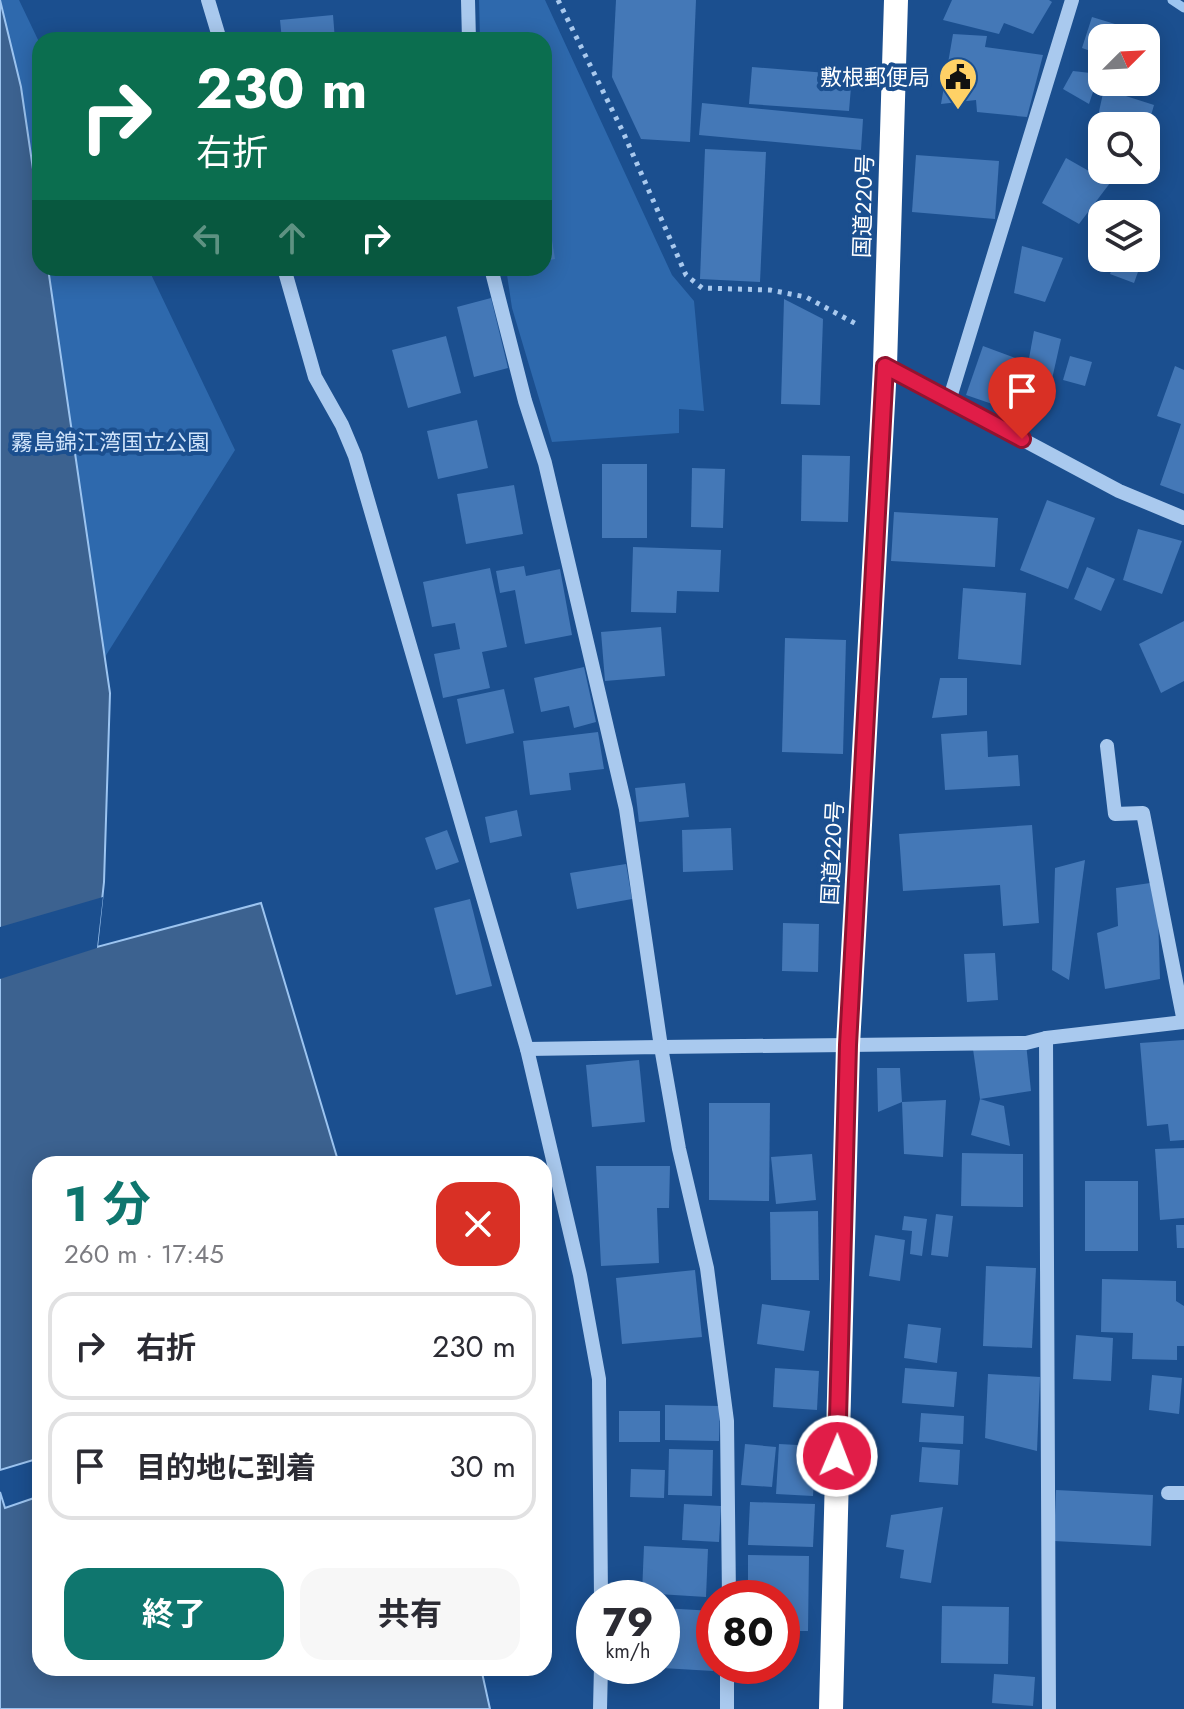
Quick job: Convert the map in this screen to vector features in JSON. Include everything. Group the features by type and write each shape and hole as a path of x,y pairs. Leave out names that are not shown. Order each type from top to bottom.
{"highway":[{"name":"国道220号","path":"831,1709 848,1045 885,366 896,0"}],"street":[{"path":"208,0 218,32"},
{"path":"468,0 469,32"},
{"path":"949,401 1072,0"},
{"path":"286,276 315,377 342,425 355,456 527,1049 580,1275 599,1379 601,1580"},
{"path":"493,276 525,401 545,463 626,809 661,1047 679,1149 707,1268 727,1421 729,1580"},
{"path":"885,366 1119,491 1184,518"},
{"path":"527,1049 1026,1043 1184,1022 1143,813 1115,814 1107,746"},
{"path":"1046,1038 1049,1709"},
{"path":"1168,1493 1184,1493"},
{"path":"600,1709 601,1684"},
{"path":"727,1684 727,1709"}],"path":[{"path":"558,0 623,132 686,275 702,288 770,290 806,297 886,339"}],"green space":[{"name":"霧島錦江湾国立公園","path":"0,0 19,0 34,32 32,276 152,276 235,450 0,824"},
{"path":"479,0 545,0 672,275 694,301 704,411 679,409 679,433 552,442 512,308 507,276 552,276 552,32 480,32"}],"shaded area":[{"path":"0,0 21,87 32,162 32,276 49,276 110,693 104,882 97,947 261,903 337,1156 32,1156 32,1460 0,1470"},
{"path":"0,1492 5,1508 32,1499 32,1676 483,1676 490,1709 0,1709"}],"pier":[{"path":"103,897 97,948 0,979 0,927"}],"building":[{"path":"616,0 696,0 690,142 641,139 612,77"},
{"path":"952,0 1052,2 1033,34 1004,23 999,34 943,20"},
{"path":"333,15 334,32 281,32 280,20"},
{"path":"1092,17 1115,24 1090,24"},
{"path":"1088,29 1088,50 1082,48"},
{"path":"953,34 987,36 985,47 1043,55 1027,117 977,112 976,100 941,104"},
{"path":"752,67 852,75 849,111 749,104"},
{"path":"1073,71 1088,73 1088,96 1092,96 1089,104 1063,89"},
{"path":"1102,96 1126,96 1154,105 1152,112 1099,112"},
{"path":"702,103 863,119 861,150 699,135"},
{"path":"705,149 766,152 760,282 700,279"},
{"path":"916,155 999,161 995,219 912,212"},
{"path":"1066,158 1088,170 1088,184 1109,184 1097,200 1088,200 1088,212 1079,224 1042,203"},
{"path":"1022,246 1063,258 1045,302 1014,293"},
{"path":"1111,272 1138,272 1134,283"},
{"path":"491,298 508,368 474,377 457,307"},
{"path":"784,299 823,319 820,405 781,404"},
{"path":"1034,331 1061,339 1052,379 1026,375"},
{"path":"446,336 461,393 408,408 392,350"},
{"path":"983,346 1021,360 1004,408 966,395"},
{"path":"1070,356 1092,362 1085,386 1063,380"},
{"path":"1175,366 1184,370 1184,494 1160,485 1181,424 1157,416"},
{"path":"477,420 488,468 438,479 427,431"},
{"path":"802,455 850,456 848,522 801,521"},
{"path":"602,464 647,464 647,538 602,538"},
{"path":"692,468 725,469 723,528 691,527"},
{"path":"514,485 523,534 466,544 457,494"},
{"path":"1047,500 1095,518 1068,589 1020,570"},
{"path":"894,512 998,518 995,567 891,561"},
{"path":"1138,529 1182,541 1162,594 1123,580"},
{"path":"633,547 721,550 719,592 677,591 676,613 631,612"},
{"path":"524,566 526,576 560,569 572,635 525,644 515,590 500,593 496,571"},
{"path":"1087,567 1115,579 1101,611 1074,599"},
{"path":"490,568 507,647 482,652 490,688 443,698 434,654 460,649 455,623 432,627 423,582"},
{"path":"963,588 1026,593 1021,665 958,659"},
{"path":"1184,621 1184,681 1161,693 1139,644"},
{"path":"661,627 665,676 605,681 601,632"},
{"path":"785,638 846,640 843,754 782,752"},
{"path":"584,667 596,722 574,728 569,706 541,712 534,678"},
{"path":"940,678 967,678 967,715 932,718"},
{"path":"504,689 514,733 466,744 457,699"},
{"path":"987,731 988,757 1018,755 1020,786 945,790 941,734"},
{"path":"598,732 604,769 569,773 571,790 530,795 523,741"},
{"path":"685,783 689,817 639,822 635,788"},
{"path":"517,810 522,836 490,843 485,817"},
{"path":"1032,825 1039,923 1003,926 1000,885 903,891 899,834"},
{"path":"731,828 733,870 683,872 682,830"},
{"path":"447,830 459,862 436,870 425,838"},
{"path":"1085,860 1069,980 1052,970 1055,868"},
{"path":"626,864 632,899 577,909 570,873"},
{"path":"1157,882 1160,979 1105,989 1097,933 1118,926 1116,888"},
{"path":"470,899 492,986 456,995 434,908"},
{"path":"783,923 819,924 818,972 782,971"},
{"path":"995,953 998,1000 967,1002 964,954"},
{"path":"1184,1040 1184,1140 1170,1141 1168,1124 1147,1126 1140,1043"},
{"path":"1026,1043 1031,1091 980,1099 973,1049"},
{"path":"639,1060 645,1122 592,1127 586,1065"},
{"path":"877,1068 900,1068 902,1102 878,1112"},
{"path":"980,1099 1004,1106 1010,1146 971,1135"},
{"path":"946,1100 943,1157 904,1154 902,1102"},
{"path":"709,1103 770,1103 769,1201 709,1200"},
{"path":"1184,1148 1184,1218 1160,1220 1155,1149"},
{"path":"962,1153 1023,1154 1023,1207 961,1206"},
{"path":"812,1154 816,1200 776,1204 771,1157"},
{"path":"596,1166 670,1166 669,1208 657,1208 659,1263 601,1266"},
{"path":"1085,1181 1138,1181 1138,1251 1085,1251"},
{"path":"818,1211 819,1280 771,1280 770,1212"},
{"path":"936,1214 953,1216 948,1257 931,1255"},
{"path":"904,1216 927,1219 922,1256 910,1254 912,1231 902,1230"},
{"path":"1176,1225 1184,1225 1184,1248 1177,1248"},
{"path":"875,1235 905,1240 900,1281 869,1276"},
{"path":"986,1266 1036,1268 1032,1348 983,1346"},
{"path":"695,1270 702,1337 622,1344 616,1278"},
{"path":"1102,1279 1176,1281 1176,1301 1184,1306 1184,1346 1177,1346 1177,1360 1132,1359 1133,1333 1101,1332"},
{"path":"762,1304 810,1311 804,1351 757,1344"},
{"path":"908,1324 941,1328 937,1363 904,1358"},
{"path":"1076,1335 1113,1338 1111,1381 1073,1379"},
{"path":"775,1368 819,1371 817,1410 773,1407"},
{"path":"905,1368 957,1372 954,1407 902,1403"},
{"path":"988,1374 1040,1377 1037,1451 985,1438"},
{"path":"1152,1375 1182,1378 1179,1414 1149,1410"},
{"path":"665,1405 720,1406 719,1441 665,1440"},
{"path":"619,1411 660,1411 660,1442 619,1442"},
{"path":"921,1413 964,1416 963,1444 919,1442"},
{"path":"745,1444 776,1447 772,1487 741,1485"},
{"path":"779,1444 816,1446 813,1496 776,1494"},
{"path":"922,1447 960,1450 958,1485 919,1482"},
{"path":"669,1449 713,1450 712,1496 668,1495"},
{"path":"631,1469 665,1470 664,1498 630,1497"},
{"path":"1056,1490 1153,1495 1151,1546 1054,1541"},
{"path":"750,1502 815,1504 813,1547 748,1545"},
{"path":"684,1504 721,1506 719,1542 682,1540"},
{"path":"943,1507 931,1583 900,1578 904,1550 886,1547 891,1515"},
{"path":"644,1546 708,1549 707,1580 696,1580 696,1596 680,1595 680,1580 643,1580"},
{"path":"748,1555 809,1556 808,1631 800,1631 800,1580 748,1580"},
{"path":"942,1606 1009,1607 1008,1664 941,1663"},
{"path":"680,1609 696,1610 696,1670 680,1669"},
{"path":"994,1674 1035,1677 1033,1706 992,1703"}],"waterway":[{"path":"1172,0 1184,8"}],"place":[{"name":"敷根郵便局","path":"958,111"}],"route":[{"path":"837,1456 848,1045 885,366 1022,439"}]}
